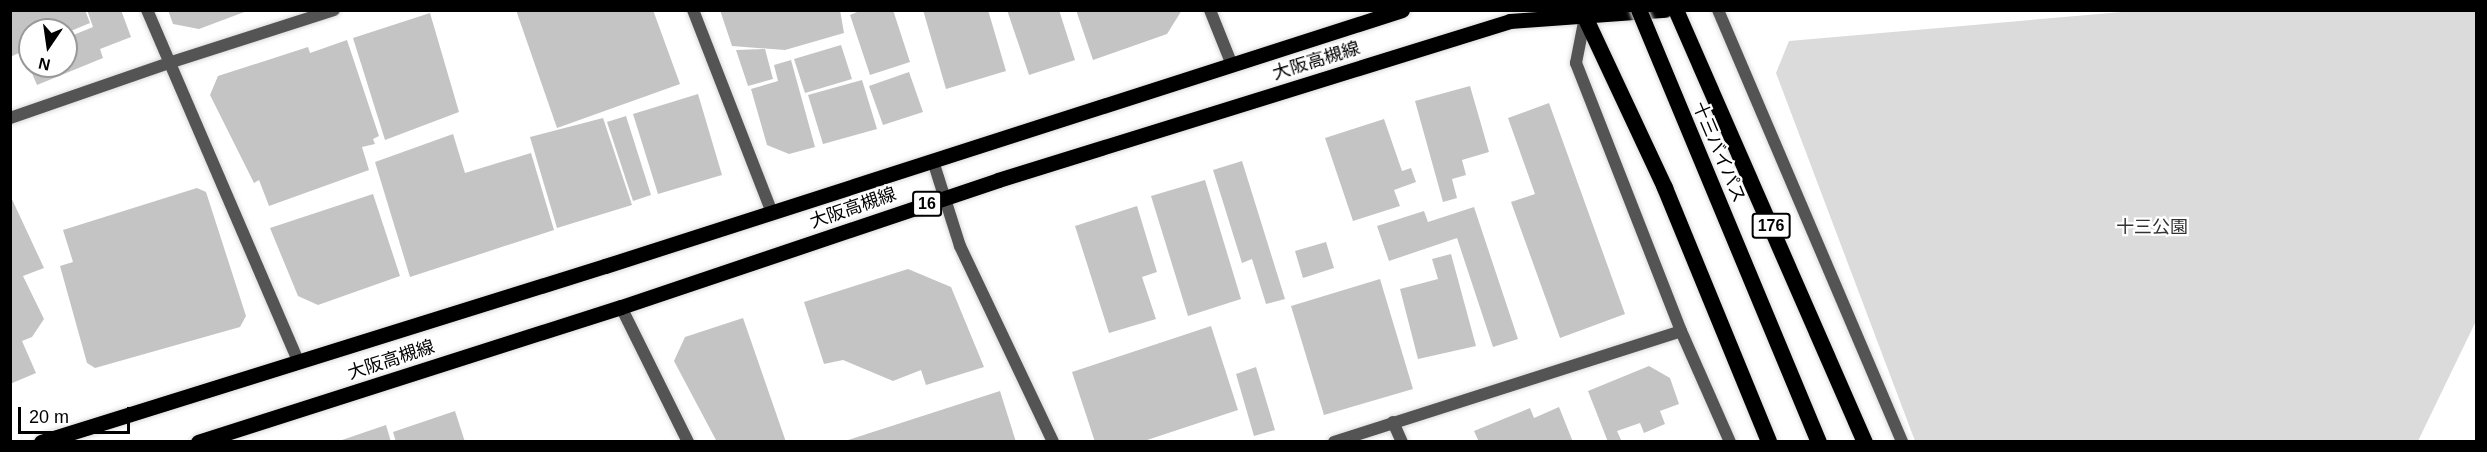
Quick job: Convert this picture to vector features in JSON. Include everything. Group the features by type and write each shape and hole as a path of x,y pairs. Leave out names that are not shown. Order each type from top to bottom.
{"highway":[{"name":"十三バイパス","path":"1639,10 1819,441"},
{"name":"176","path":"1676,10 1865,441"},
{"path":"1585,17 1665,188 1769,441"}],"main road":[{"name":"大阪高槻線","path":"41,441 772,213 1402,10"},
{"name":"大阪高槻線","path":"198,441 621,308 945,198 1510,21 1665,10"}],"street":[{"path":"147,10 298,361"},
{"path":"10,118 169,63 334,10"},
{"path":"693,10 772,213"},
{"path":"1210,10 1232,66"},
{"path":"1718,10 1902,441"},
{"path":"1585,17 1576,63 1681,332 1730,441"},
{"path":"933,161 960,246 1053,441"},
{"path":"621,308 688,441"},
{"path":"1334,441 1681,332"},
{"path":"1393,422 1401,441"}],"green space":[{"name":"十三公園","path":"2134,11 2476,11 2476,321 2418,441 1915,441 1776,73 1789,41"}],"building":[{"path":"10,10 85,10 90,23 78,28 78,18 18,18 18,53 10,57"},
{"path":"87,10 121,10 131,37 100,49 103,58 78,68 78,33 93,27"},
{"path":"168,10 247,11 199,29 173,24"},
{"path":"516,10 653,10 680,84 557,128"},
{"path":"720,10 840,10 844,33 785,50 732,46"},
{"path":"862,10 893,10 910,62 870,75 850,15"},
{"path":"923,10 988,10 1006,71 946,89"},
{"path":"1007,10 1059,10 1075,60 1029,75"},
{"path":"1076,10 1182,10 1167,34 1093,60"},
{"path":"430,13 459,112 385,140 353,38"},
{"path":"347,40 379,136 373,139 375,144 362,147 369,170 269,206 259,180 254,183 210,95 218,76 308,47 310,53"},
{"path":"841,45 852,79 805,93 794,59"},
{"path":"765,49 773,79 748,86 736,50"},
{"path":"791,60 815,147 789,154 767,145 751,89 778,81 774,65"},
{"path":"909,72 923,112 883,125 869,86"},
{"path":"34,78 54,78 37,85"},
{"path":"862,80 877,129 823,144 808,95"},
{"path":"1470,86 1489,152 1462,160 1466,175 1452,179 1457,198 1443,202 1415,101"},
{"path":"698,94 722,175 658,194 633,114"},
{"path":"1549,103 1625,314 1560,338 1511,202 1535,194 1508,118"},
{"path":"626,116 651,195 633,201 607,122"},
{"path":"603,118 632,205 557,228 530,137"},
{"path":"1384,119 1402,171 1411,168 1416,182 1394,190 1400,206 1353,221 1325,138"},
{"path":"453,134 465,173 531,153 554,230 410,277 375,162"},
{"path":"1242,161 1285,299 1266,304 1252,259 1242,263 1213,170"},
{"path":"1205,180 1241,299 1188,316 1151,196"},
{"path":"197,188 206,192 246,316 240,327 95,368 87,363 60,266 73,262 63,230"},
{"path":"373,194 400,276 318,305 298,296 270,228"},
{"path":"10,195 44,268 23,276 44,319 32,337 22,341 36,373 10,384"},
{"path":"1137,206 1157,272 1142,277 1156,319 1109,333 1075,226"},
{"path":"1474,207 1518,339 1493,347 1457,238 1389,261 1377,226 1424,211 1428,222"},
{"path":"1326,242 1334,268 1303,278 1295,251"},
{"path":"1451,254 1476,346 1418,359 1400,289 1438,279 1432,259"},
{"path":"908,269 951,287 984,367 926,385 921,370 893,381 843,360 824,364 804,302"},
{"path":"1380,279 1413,389 1324,415 1291,306"},
{"path":"743,318 786,442 717,442 674,361 685,337"},
{"path":"1211,326 1238,410 1141,442 1095,442 1072,372"},
{"path":"1649,366 1670,378 1679,404 1660,411 1665,424 1644,433 1640,423 1617,431 1622,442 1608,442 1588,391"},
{"path":"1256,367 1275,430 1254,436 1236,374"},
{"path":"1000,391 1016,442 845,442 845,441"},
{"path":"1559,407 1573,442 1479,442 1474,431 1530,408 1534,418"},
{"path":"455,411 465,442 396,442 393,432"},
{"path":"386,425 391,442 339,442 339,441"}]}
